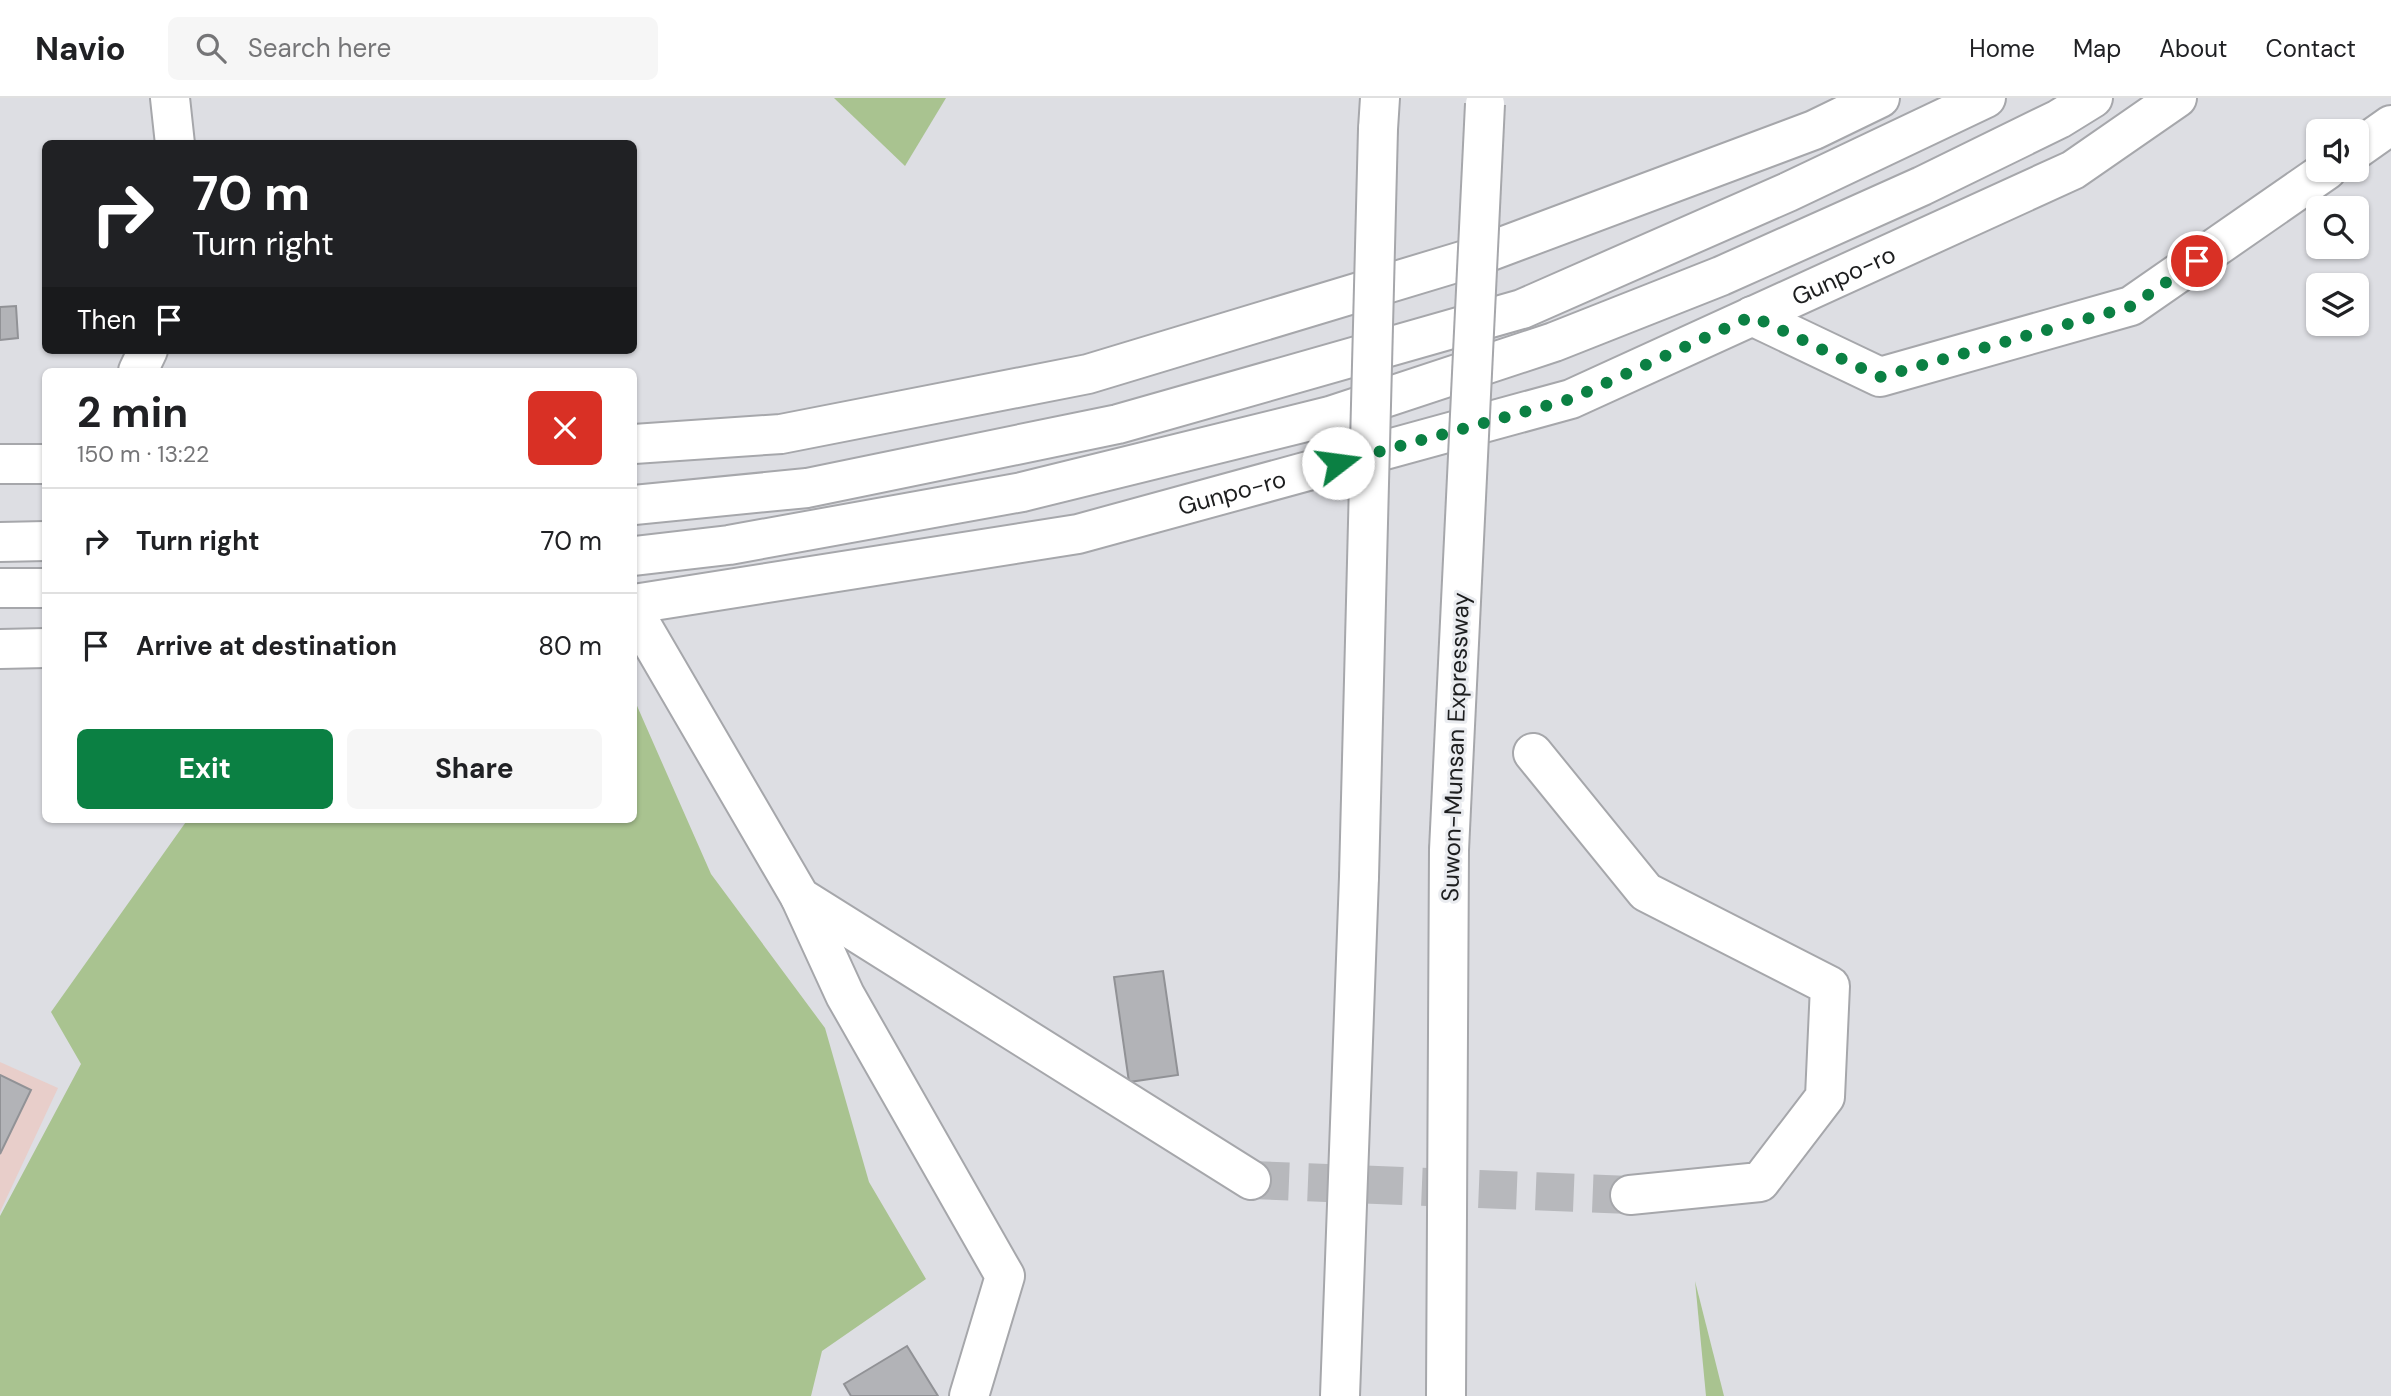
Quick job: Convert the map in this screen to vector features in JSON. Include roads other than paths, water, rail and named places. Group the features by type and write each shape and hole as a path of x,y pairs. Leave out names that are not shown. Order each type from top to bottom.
{"main road":[{"path":"170,98 175,140"},
{"path":"637,444 780,434 1088,374 1472,258 1814,130 1880,98"},
{"path":"637,506 807,488 1118,424 1522,309 1788,192 1986,98"},
{"name":"Gunpo-ro","path":"637,556 729,545 1023,492 1330,416 1554,342 1721,276 1934,180 2059,119 2093,98"},
{"name":"Gunpo-ro","path":"637,604 1078,534 1571,399 2073,170 2177,98"},
{"name":"Suwon-Munsan Expressway","path":"1446,1396 1449,849 1485,101"},
{"path":"1340,1396 1359,877 1379,113"},
{"path":"2369,141 2391,125"},
{"path":"1752,316 1880,377 2132,306 2310,182"},
{"path":"0,542 42,541"},
{"path":"0,588 42,588"},
{"path":"637,617 800,897 845,995 1004,1276 969,1396"},
{"path":"0,649 42,648"},
{"path":"1533,753 1646,892 1830,986 1825,1097 1760,1182 1630,1195"},
{"path":"800,897 1251,1181"}],"tunnel":[{"path":"1251,1180 1630,1195"}]}
